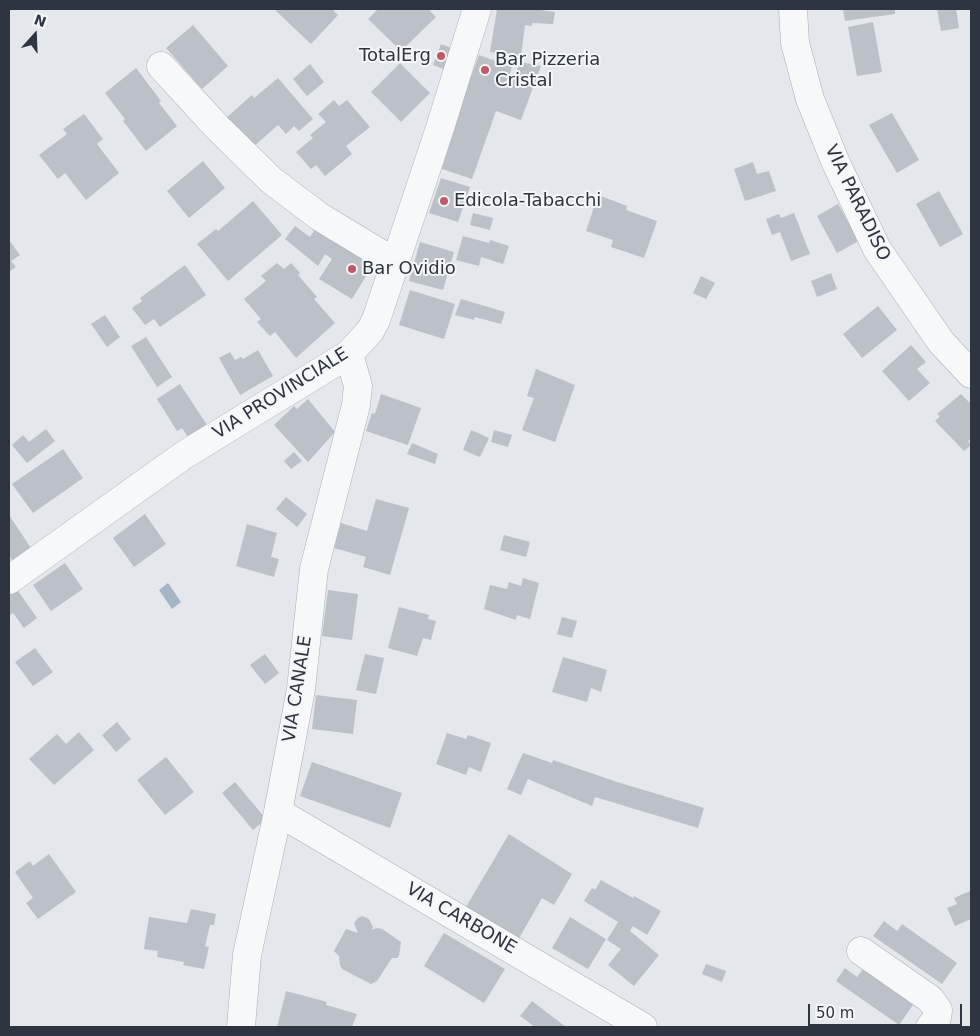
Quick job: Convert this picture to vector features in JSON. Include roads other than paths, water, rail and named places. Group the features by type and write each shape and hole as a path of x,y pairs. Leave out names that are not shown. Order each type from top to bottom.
{"street":[{"name":"VIA PROVINCIALE","path":"9,580 184,456 349,354 370,331 376,320 396,264 477,9"},
{"name":"VIA PARADISO","path":"793,9 795,43 810,99 834,162 877,249 941,342 971,374"},
{"path":"161,66 217,127 271,180 320,217 396,264"},
{"name":"VIA CANALE","path":"242,1027 247,955 278,812 301,689 314,569 356,406 358,386 349,354"},
{"name":"VIA CARBONE","path":"278,812 643,1027"},
{"path":"861,950 930,999 938,1010 937,1018 930,1027"}],"water":[{"path":"168,583 181,602 172,609 159,590"}],"place":[{"name":"TotalErg","path":"441,56"},
{"name":"Bar Pizzeria Cristal","path":"485,70"},
{"name":"Edicola-Tabacchi","path":"444,201"},
{"name":"Bar Ovidio","path":"352,269"}]}
